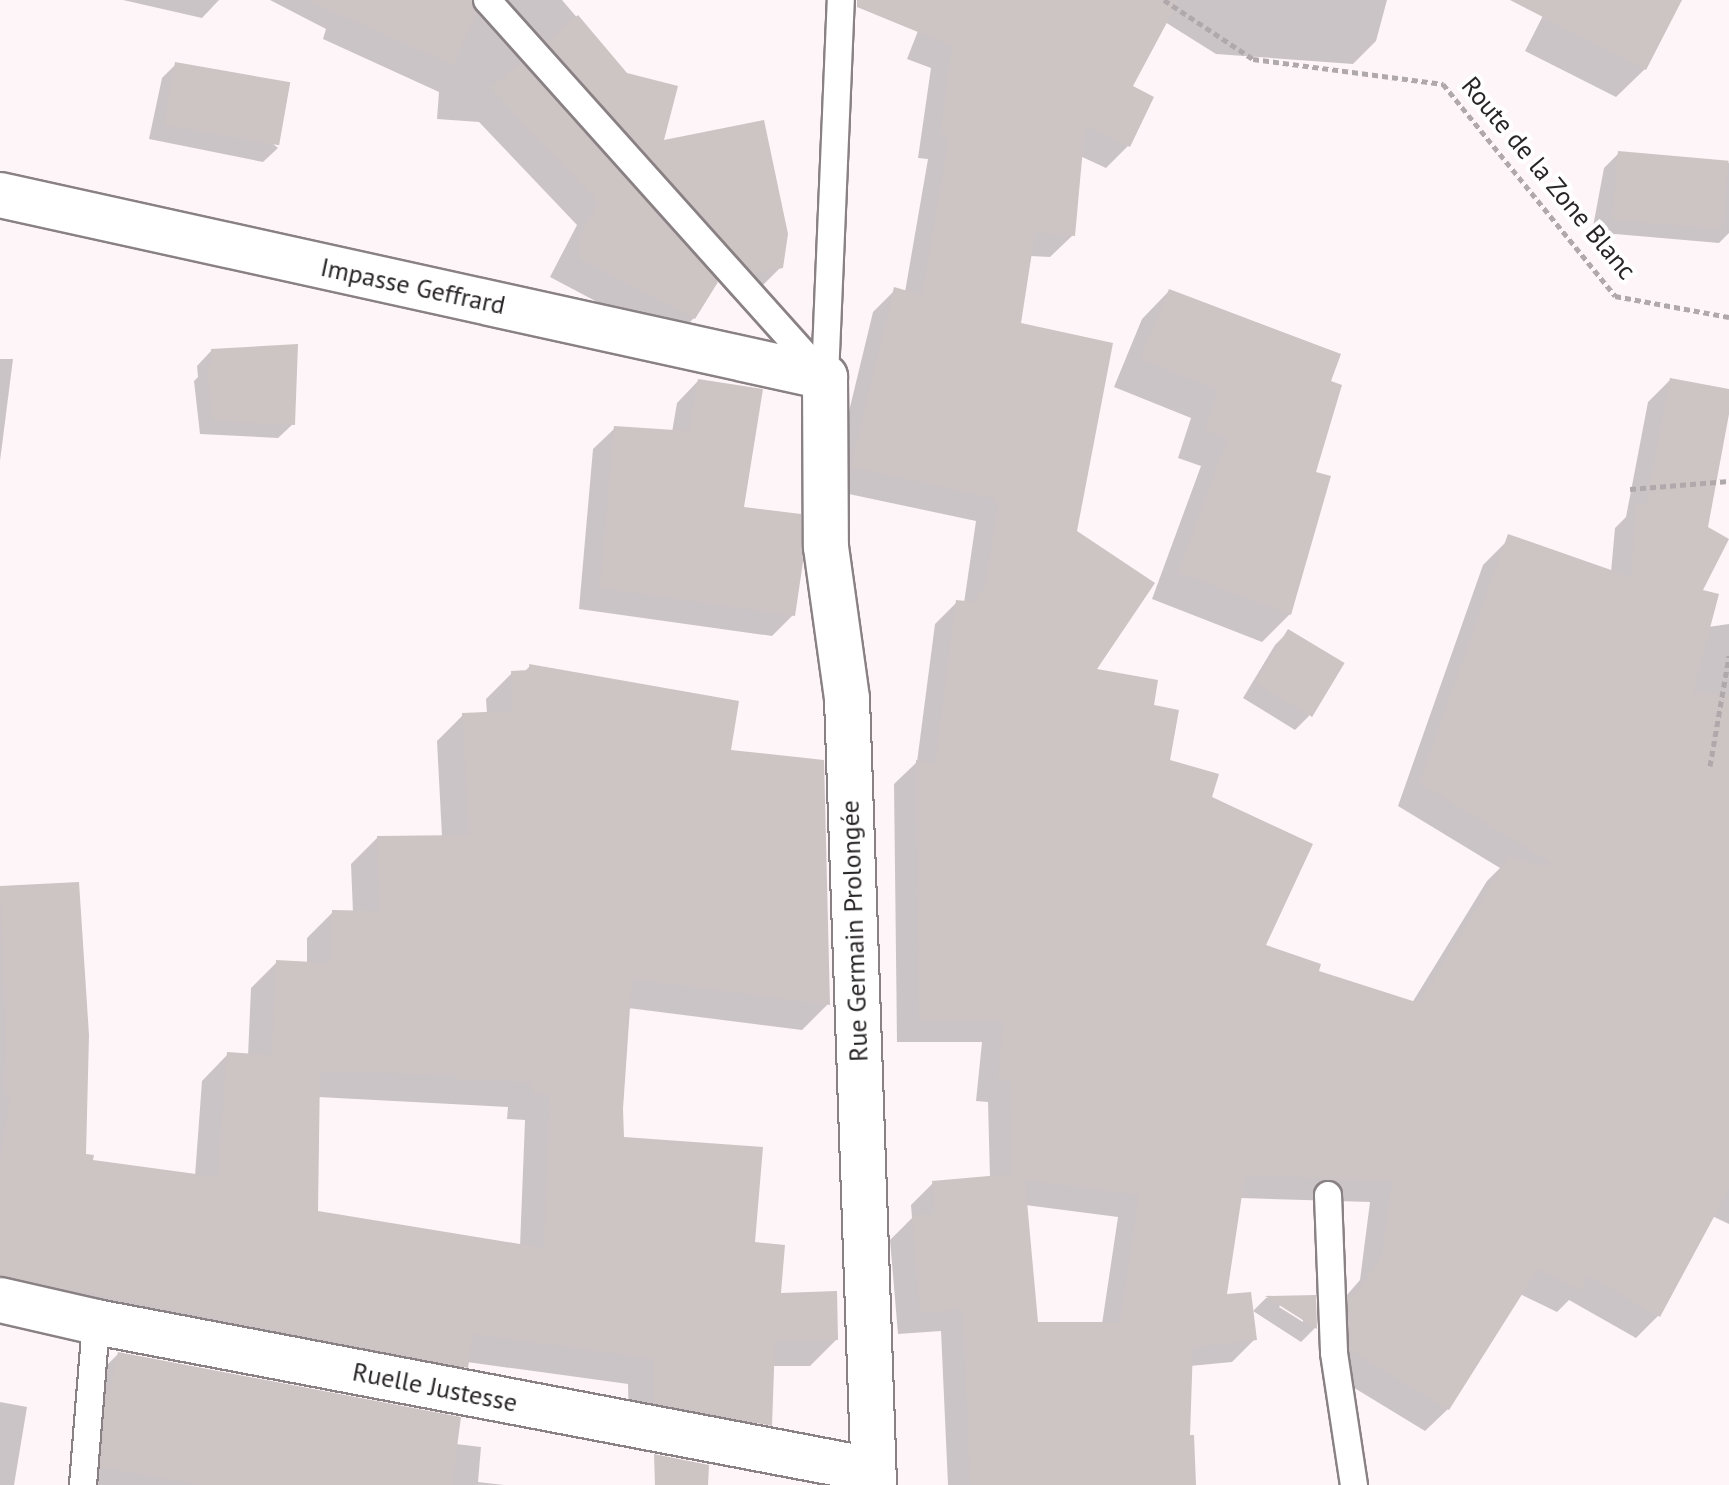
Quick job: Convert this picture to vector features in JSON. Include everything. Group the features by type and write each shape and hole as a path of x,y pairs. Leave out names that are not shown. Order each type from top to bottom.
{"street":[{"name":"Impasse Geffrard","path":"0,195 825,377"},
{"name":"Rue Germain Prolongée","path":"825,377 826,547 847,699 873,1477"},
{"name":"Ruelle Justesse","path":"0,1300 96,1322 873,1477"}],"lane":[{"path":"487,0 825,377"},
{"path":"825,377 841,0"},
{"path":"1328,1195 1334,1353 1354,1485"},
{"path":"83,1485 96,1322"}],"path":[{"name":"Route de la Zone Blanc","path":"1164,0 1253,59 1443,84 1615,296 1729,317"},
{"path":"1630,489 1729,481"},
{"path":"1710,766 1729,656"}],"building":[{"path":"307,0 471,0 477,13 453,65"},
{"path":"857,0 1179,0 1133,86 1154,97 1130,147 1085,126 1075,236 1035,233 1021,323 1113,343 1077,531 1155,583 1097,669 1158,680 1154,705 1179,710 1170,760 1219,774 1212,797 1313,844 1266,945 1321,964 1319,971 1419,1003 1509,856 1547,867 1550,862 1419,783 1508,534 1631,577 1636,504 1646,505 1670,378 1729,389 1729,414 1708,527 1729,539 1703,590 1719,594 1693,692 1729,695 1729,1189 1660,1317 1588,1276 1581,1291 1538,1269 1449,1410 1350,1350 1348,1295 1356,1294 1382,1256 1392,1181 1245,1175 1227,1294 1251,1292 1257,1340 1193,1347 1190,1435 1194,1435 1196,1485 970,1485 963,1309 920,1313 912,1215 935,1214 932,1181 1012,1174 1010,1080 998,1079 1003,1020 919,1021 916,760 935,764 956,600 977,602 978,592 984,592 998,506 997,499 851,467 894,287 922,295 949,137 940,136 952,46 857,7","holes":["1025,1180 1139,1195 1120,1322 1038,1322"]},
{"path":"1510,0 1682,0 1646,70"},
{"path":"578,15 627,73 678,86 664,140 764,120 788,234 783,268 754,274 546,42"},
{"path":"175,62 290,82 279,145 164,125"},
{"path":"521,62 718,282 695,319 579,258 579,239 598,202 490,88"},
{"path":"1618,151 1729,161 1723,229 1612,220"},
{"path":"1169,289 1341,354 1331,381 1342,385 1316,472 1331,476 1291,615 1178,572 1228,438 1204,431 1218,390 1140,359"},
{"path":"298,344 295,425 213,421 207,365 212,365 211,349"},
{"path":"698,379 763,389 744,507 801,514 803,562 795,616 600,588 614,426 689,431"},
{"path":"1288,629 1345,663 1312,717 1256,683"},
{"path":"529,664 739,701 731,750 824,760 830,1005 632,979 623,1109 624,1137 763,1147 755,1242 785,1245 781,1293 837,1291 838,1340 775,1341 772,1426 654,1403 654,1359 473,1334 468,1368 0,1276 0,1162 10,1094 4,1094 6,1028 0,886 79,882 89,1035 86,1154 94,1155 93,1160 218,1177 227,1052 272,1055 276,960 331,963 332,910 379,911 377,836 469,835 462,713 513,711 511,671 530,670","holes":["320,1071 456,1075 456,1079 533,1082 532,1093 550,1095 544,1248 318,1211"]},
{"path":"1316,1295 1317,1329 1265,1296"},
{"path":"118,1352 461,1417 452,1485 202,1485 100,1467 105,1405"},
{"path":"654,1454 709,1465 708,1485 655,1485"}]}
